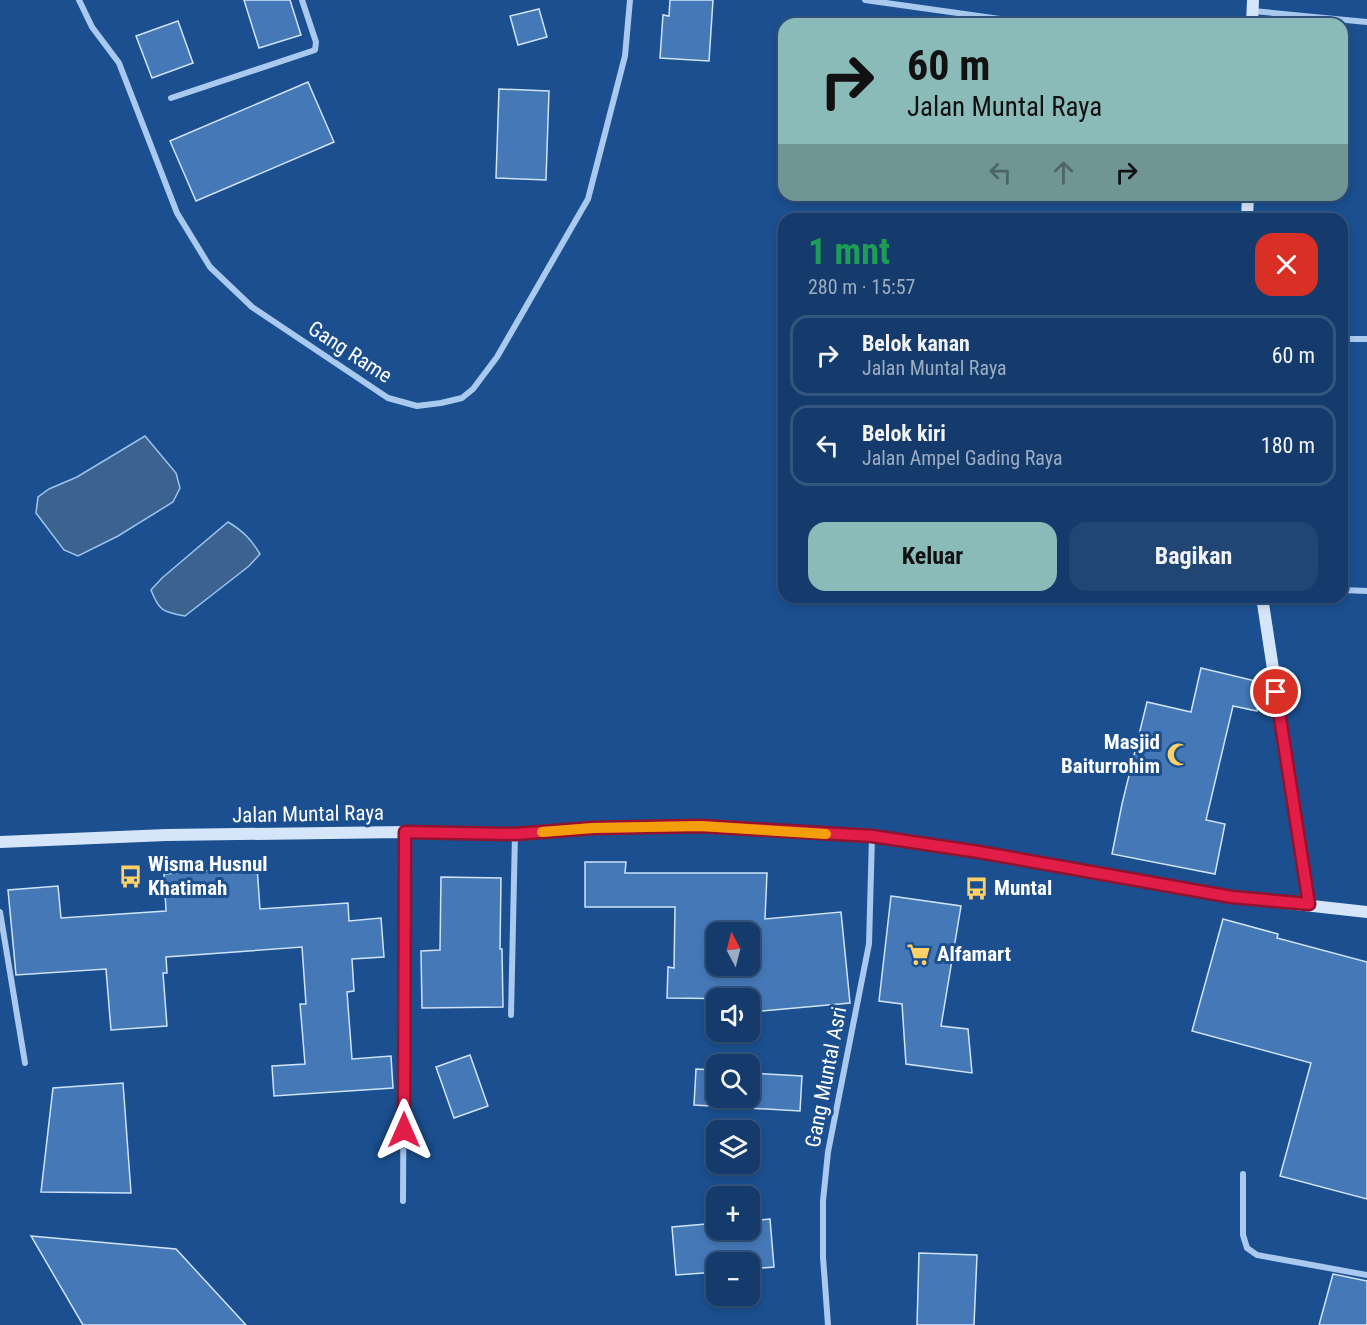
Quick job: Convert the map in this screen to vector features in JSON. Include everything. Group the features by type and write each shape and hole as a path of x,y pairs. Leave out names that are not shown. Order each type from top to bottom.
{"main road":[{"path":"1263,603 1309,904"},
{"name":"Jalan Muntal Raya","path":"0,842 166,836 405,832 515,834 593,828 700,826 872,836 990,854 1232,897 1367,912"}],"street":[{"name":"Gang Rame","path":"79,0 92,27 119,63 177,213 210,267 252,308 388,398 417,406 462,398 473,389 497,357 588,199 625,56 630,0"},
{"path":"171,98 315,50 316,42 302,0"},
{"path":"865,0 992,18"},
{"path":"1253,12 1321,18"},
{"path":"1348,20 1367,22"},
{"path":"1348,339 1367,339"},
{"path":"1348,590 1367,591"},
{"path":"403,1201 405,832"},
{"path":"511,1015 515,834"},
{"name":"Gang Muntal Asri","path":"828,1325 823,1257 823,1201 828,1152 869,944 872,836"},
{"path":"0,912 26,1063"},
{"path":"1243,1174 1243,1235 1247,1248 1257,1255 1367,1275"}],"water":[{"path":"145,436 176,473 180,488 173,502 118,536 78,556 64,550 36,513 38,497 49,489 77,477"},
{"path":"228,522 246,536 260,554 249,566 185,616 172,613 159,606 151,590"}],"building":[{"path":"244,0 290,0 301,35 259,48"},
{"path":"670,0 713,0 709,61 660,58 663,15 669,16"},
{"path":"539,9 547,37 518,45 510,16"},
{"path":"178,21 193,63 152,78 136,36"},
{"path":"308,82 334,142 196,201 170,141"},
{"path":"499,89 549,91 546,180 496,178"},
{"path":"1201,668 1264,683 1257,711 1233,706 1206,820 1225,824 1215,874 1112,854 1147,702 1191,712"},
{"path":"585,862 626,862 625,873 767,873 765,919 841,912 850,1003 760,1011 760,988 706,988 706,998 667,998 668,967 674,968 675,907 585,907"},
{"path":"257,867 260,909 348,903 349,921 381,918 384,957 352,959 354,991 347,992 352,1059 391,1056 393,1088 274,1096 272,1066 305,1064 300,1004 306,1004 302,947 166,957 167,973 163,973 167,1026 111,1030 106,969 16,975 8,890 58,886 61,918 166,911 164,874"},
{"path":"441,877 501,878 500,949 502,949 503,1007 422,1008 421,951 440,950"},
{"name":"Alfamart","path":"891,896 961,906 941,1026 968,1029 972,1073 906,1064 902,1004 879,1001"},
{"path":"1223,919 1278,934 1277,938 1367,962 1367,1199 1280,1176 1311,1063 1192,1031"},
{"path":"470,1055 488,1106 454,1118 436,1067"},
{"path":"696,1069 706,1069 706,1106 694,1105"},
{"path":"760,1074 802,1076 800,1111 747,1108 760,1108"},
{"path":"123,1083 131,1193 41,1192 53,1088"},
{"path":"770,1219 774,1267 760,1268 760,1252 706,1252 706,1273 676,1275 672,1227 706,1224 706,1240 760,1240 760,1220"},
{"path":"31,1236 176,1249 246,1325 83,1325"},
{"path":"919,1253 977,1255 974,1325 917,1325"},
{"path":"1333,1274 1367,1281 1367,1325 1319,1325"}],"slow traffic":[{"path":"542,832 593,828 700,826 826,834"}],"place":[{"name":"Masjid Baiturrohim","path":"1178,754"},
{"name":"Wisma Husnul Khatimah","path":"130,876"},
{"name":"Muntal","path":"976,888"},
{"name":"Alfamart","path":"919,954"}],"route":[{"path":"404,1130 405,832 515,834 593,828 700,826 872,836 979,852 1232,897 1309,904 1276,692"}]}
